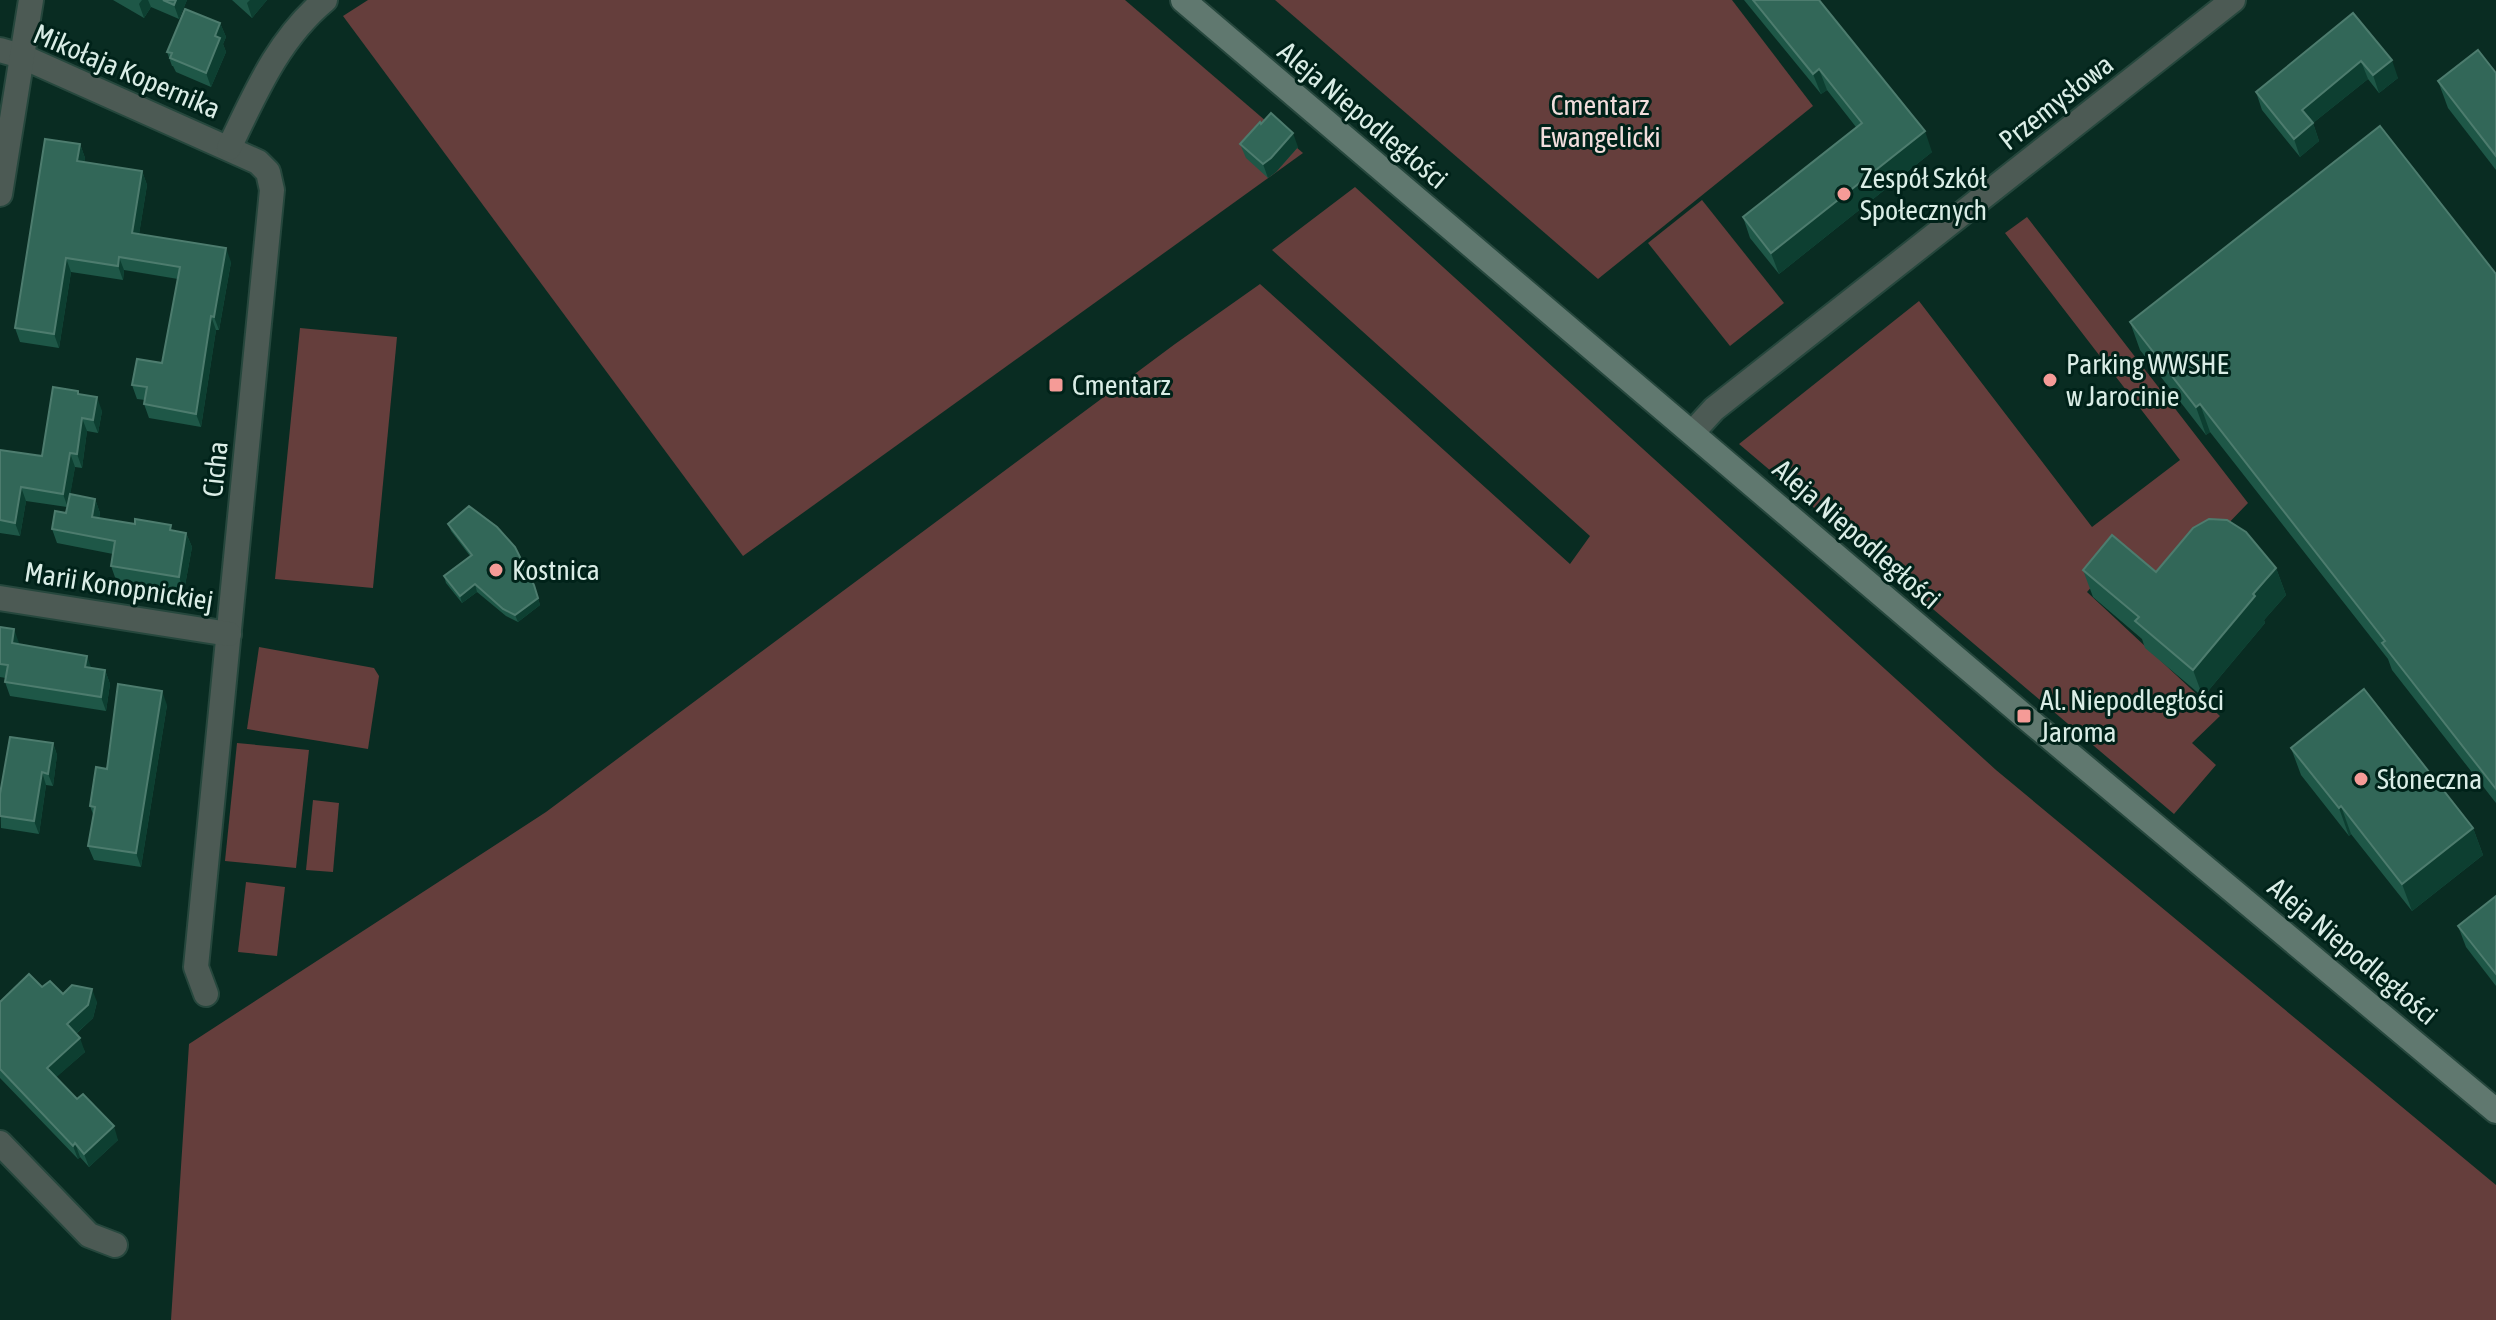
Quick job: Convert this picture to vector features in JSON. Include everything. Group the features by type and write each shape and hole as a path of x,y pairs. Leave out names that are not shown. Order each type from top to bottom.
{"main road":[{"name":"Aleja Niepodległości","path":"1183,0 2024,716 2496,1111"}],"street":[{"path":"0,194 10,53 31,0"},
{"path":"229,148 274,59 309,13 325,0"},
{"name":"Przemysłowa","path":"1693,432 1727,399 2233,0"},
{"name":"Mikołaja Kopernika","path":"10,53 229,148"},
{"name":"Cicha","path":"206,994 196,967 272,190 268,172 258,162 229,148"},
{"name":"Marii Konopnickiej","path":"0,598 229,634"},
{"path":"0,1143 89,1235 115,1245"}],"green space":[{"path":"368,0 1125,0 1303,153 743,556 343,16"},
{"name":"Cmentarz Ewangelicki","path":"1275,0 1732,0 1813,106 1598,279"},
{"path":"1355,187 1996,770 2496,1185 2496,1320 171,1320 189,1044 546,812 1260,284 1570,564 1590,536 1272,250"},
{"path":"1702,200 1784,303 1730,346 1648,243"},
{"path":"2027,217 2248,503 2168,586 2116,559 2087,592 2220,716 2192,743 2216,765 2174,814 1739,444 1919,301 2092,527 2180,460 2005,233"},
{"path":"300,328 397,337 373,588 275,579"},
{"path":"259,647 374,668 379,676 368,749 247,729"},
{"path":"237,743 309,750 296,868 225,861"},
{"path":"313,800 339,803 333,872 306,870"},
{"path":"246,882 285,887 277,956 238,952"}],"building":[{"path":"1753,0 1819,0 1925,131 1771,253 1743,217 1862,123 1819,69 1813,74"},
{"path":"185,9 220,23 215,36 220,38 206,73 170,58 172,53 167,52"},
{"path":"2353,13 2392,60 2373,75 2361,61 2302,110 2313,123 2294,139 2256,92"},
{"path":"2478,50 2496,73 2496,156 2438,81"},
{"path":"1271,113 1293,133 1263,164 1240,144"},
{"path":"2380,126 2496,274 2496,789 2200,404 2196,407 2130,322"},
{"path":"45,139 80,144 77,161 142,171 132,233 226,248 214,317 211,316 196,414 144,404 147,387 132,385 137,359 162,363 180,267 119,257 118,266 66,258 54,334 15,328"},
{"path":"53,387 97,397 93,420 82,418 77,454 70,453 63,494 21,487 15,523 0,520 0,450 42,456"},
{"path":"70,494 95,499 92,517 135,524 135,519 171,525 170,530 186,533 179,577 111,566 115,541 52,529 55,511 66,513"},
{"name":"Kostnica","path":"469,506 497,527 515,547 534,585 538,598 515,615 503,609 475,584 460,596 444,576 472,555 448,524"},
{"path":"2209,519 2227,520 2246,532 2276,568 2193,670 2135,621 2139,617 2083,570 2112,535 2156,572 2193,528"},
{"path":"0,627 14,629 12,643 87,656 85,667 105,670 101,697 5,682 8,665 0,664"},
{"path":"118,684 162,691 136,853 88,846 95,807 90,806 96,767 107,769"},
{"path":"2364,689 2473,828 2402,884 2291,748"},
{"path":"10,737 53,743 48,774 42,772 34,821 0,816 0,794"},
{"path":"2496,896 2496,974 2458,926"},
{"path":"29,974 42,987 50,981 63,994 72,985 92,989 88,1005 67,1024 80,1038 47,1068 77,1099 83,1094 114,1126 84,1154 0,1069 0,1002"}],"place":[{"name":"Zespół Szkół Społecznych","path":"1844,194"},
{"name":"Parking WWSHE w Jarocinie","path":"2050,380"},
{"name":"Cmentarz","path":"1056,385"},
{"name":"Kostnica","path":"496,570"},
{"name":"Al. Niepodległości Jaroma","path":"2024,716"},
{"name":"Słoneczna","path":"2361,779"}]}
